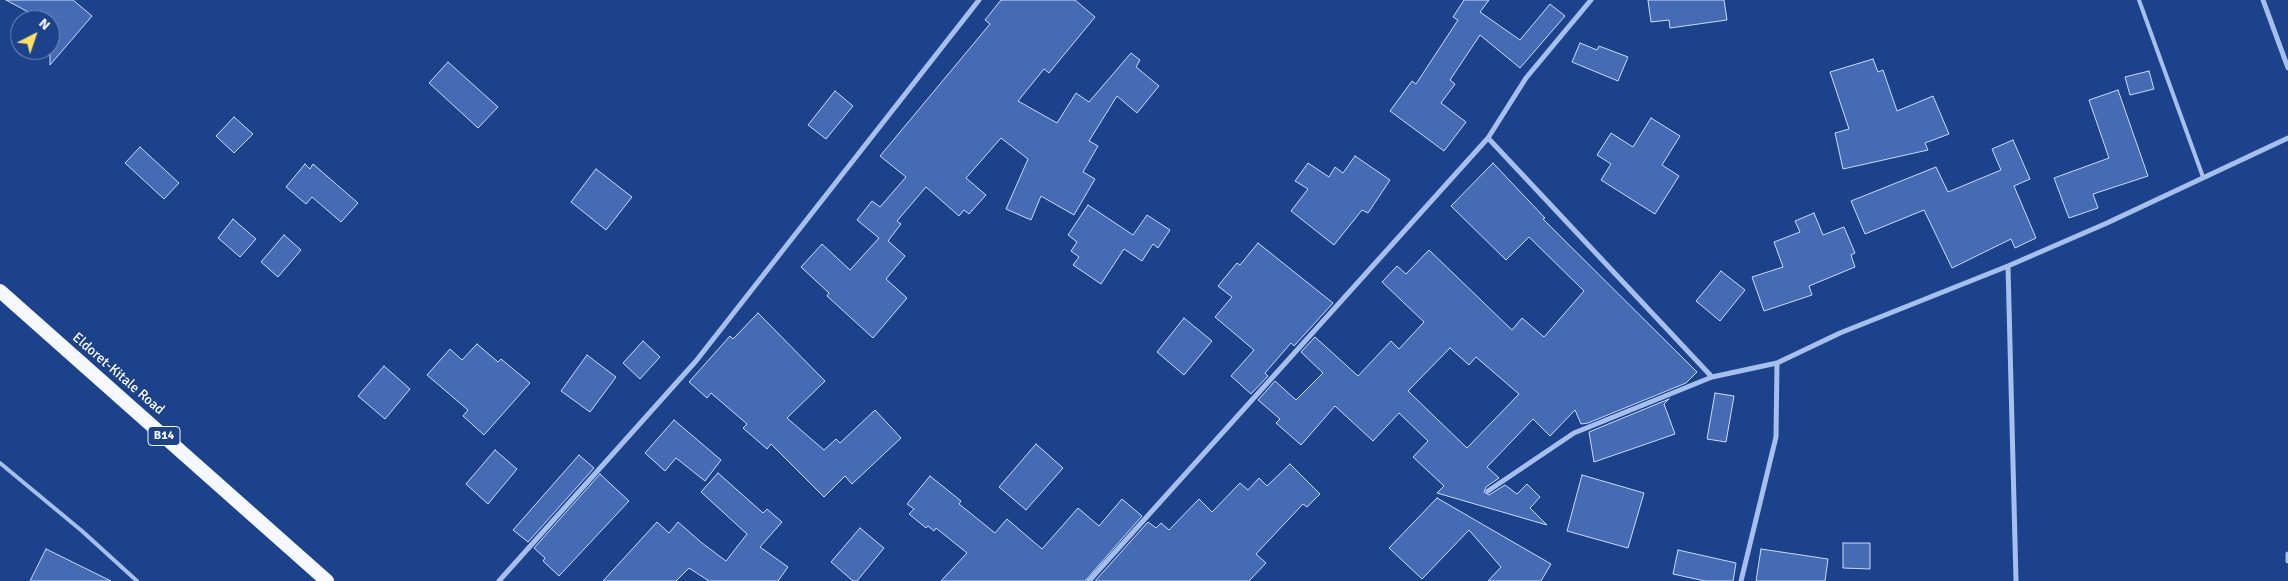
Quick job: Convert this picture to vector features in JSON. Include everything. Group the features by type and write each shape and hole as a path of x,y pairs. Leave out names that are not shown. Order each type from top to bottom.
{"highway":[{"name":"Eldoret-Kitale Road","path":"0,291 327,581"}],"street":[{"path":"499,581 696,361 980,0"},
{"path":"1089,581 1488,138 1526,78 1590,0"},
{"path":"2263,0 2288,68"},
{"path":"1488,138 1712,377"},
{"path":"1488,491 1574,433 1712,377 1776,363 1840,333 2008,266 2107,223 2288,138"},
{"path":"2008,266 2016,581"},
{"path":"1741,581 1776,438 1776,363"},
{"path":"2288,554 2288,561"}],"lane":[{"path":"2139,0 2203,177"},
{"path":"0,463 82,531 137,581"}],"building":[{"path":"6,0 73,0 92,16 60,53 60,10 24,10"},
{"path":"1001,0 1075,0 1095,17 1049,73 1044,69 1018,101 1057,123 1076,93 1089,102 1131,53 1140,60 1136,67 1159,86 1137,113 1117,96 1089,141 1098,146 1083,172 1095,179 1074,215 1041,196 1031,220 1006,209 1028,159 1001,138 966,178 986,195 969,214 964,210 959,216 926,187 897,221 901,224 888,241 905,256 886,279 907,298 873,338 827,296 829,293 801,267 822,244 850,270 879,238 857,220 872,201 880,207 906,177 880,156 990,24 985,20"},
{"path":"1464,0 1489,0 1480,12 1520,40 1550,4 1565,16 1520,68 1480,35 1450,80 1455,84 1441,103 1466,122 1444,151 1390,111 1412,81 1416,84 1458,20 1453,17"},
{"path":"1648,0 1724,0 1727,20 1670,28 1669,20 1651,22"},
{"path":"1580,43 1597,50 1599,46 1628,57 1618,81 1572,62"},
{"path":"1873,59 1878,72 1883,70 1897,111 1933,96 1949,134 1925,143 1928,150 1843,169 1835,133 1849,129 1830,72"},
{"path":"448,62 498,107 478,128 429,83"},
{"path":"2149,71 2154,89 2130,95 2125,77"},
{"path":"2118,90 2148,176 2093,194 2098,208 2069,218 2054,178 2109,158 2089,100"},
{"path":"835,91 853,106 826,139 808,125"},
{"path":"234,117 253,134 234,153 216,136"},
{"path":"1651,118 1680,136 1662,165 1679,176 1655,214 1601,180 1611,164 1597,155 1611,133 1633,147"},
{"path":"2013,140 2030,179 2014,186 2036,238 2015,248 2011,239 1952,268 1924,210 1865,234 1851,201 1936,167 1948,192 2001,170 1992,149"},
{"path":"140,147 179,183 164,199 125,163"},
{"path":"1355,156 1390,180 1368,213 1362,210 1334,245 1291,211 1308,189 1295,181 1308,163 1329,177 1335,167 1343,173"},
{"path":"1493,163 1545,218 1543,219 1697,372 1686,383 1588,423 1581,424 1575,410 1550,436 1533,419 1487,467 1499,478 1486,487 1484,492 1489,495 1505,485 1517,494 1527,484 1540,497 1530,508 1547,525 1437,493 1444,486 1413,457 1428,441 1399,413 1373,441 1335,406 1301,445 1276,423 1280,419 1258,400 1275,381 1296,400 1323,373 1301,352 1315,337 1358,376 1391,341 1399,349 1424,322 1382,282 1397,266 1406,274 1429,250 1512,330 1522,318 1544,337 1584,291 1529,237 1506,260 1451,206","holes":["1450,348 1469,365 1476,357 1519,394 1467,448 1408,391"]},
{"path":"305,164 310,169 313,164 358,203 341,222 312,197 306,204 286,187"},
{"path":"596,169 632,197 606,230 571,202"},
{"path":"1088,205 1133,235 1147,215 1170,230 1158,248 1153,244 1142,261 1124,249 1101,284 1073,265 1079,257 1071,251 1077,242 1068,235"},
{"path":"1814,213 1823,235 1844,227 1855,253 1851,255 1855,267 1809,286 1812,295 1764,311 1752,277 1783,267 1774,242 1800,232 1795,221"},
{"path":"233,219 256,239 240,257 218,238"},
{"path":"284,235 301,250 278,277 261,262"},
{"path":"1258,243 1333,303 1294,346 1291,343 1265,373 1268,376 1251,394 1231,376 1254,350 1215,317 1232,297 1218,286 1237,263 1240,265"},
{"path":"1721,271 1745,290 1720,321 1696,301"},
{"path":"758,313 825,381 787,418 824,450 836,439 840,443 875,410 901,438 852,484 845,476 824,497 771,444 767,449 743,428 747,424 711,393 707,398 689,382 730,336 733,339"},
{"path":"1184,318 1212,341 1184,375 1157,352"},
{"path":"643,341 660,357 640,379 623,363"},
{"path":"477,344 498,362 501,359 530,383 484,435 463,416 468,410 427,375 450,349 462,360"},
{"path":"587,355 616,377 590,412 561,391"},
{"path":"384,366 410,389 385,419 358,396"},
{"path":"1715,393 1734,396 1726,442 1707,439"},
{"path":"1669,399 1664,404 1675,434 1594,462 1589,432"},
{"path":"674,420 721,460 705,481 676,458 665,471 645,453"},
{"path":"1036,444 1063,468 1026,510 999,487"},
{"path":"495,450 517,469 488,504 466,484"},
{"path":"579,455 594,468 528,542 513,530"},
{"path":"1290,464 1320,494 1307,507 1303,504 1256,554 1266,563 1249,581 1095,581 1148,522 1156,528 1161,523 1169,530 1199,499 1212,512 1240,483 1248,490 1259,478 1267,486"},
{"path":"718,473 763,513 767,509 782,522 760,547 788,567 778,581 709,581 689,568 676,581 603,581 657,522 669,533 678,522 726,561 747,534 701,492"},
{"path":"600,474 629,501 559,576 543,561 545,558 534,548"},
{"path":"1582,475 1644,493 1628,548 1567,531"},
{"path":"930,476 961,501 959,504 995,533 1007,519 1042,549 1078,508 1099,526 1122,499 1142,516 1085,581 941,581 967,553 936,528 934,531 928,526 926,528 909,514 914,509 907,504"},
{"path":"1437,498 1551,564 1541,581 1488,581 1501,567 1469,530 1422,579 1389,548"},
{"path":"860,528 884,548 857,581 853,581 831,562"},
{"path":"1843,543 1870,543 1870,569 1843,568"},
{"path":"46,549 111,581 30,581"},
{"path":"1761,549 1828,559 1825,581 1756,581"},
{"path":"1678,550 1736,563 1733,581 1705,581 1673,574"}]}
